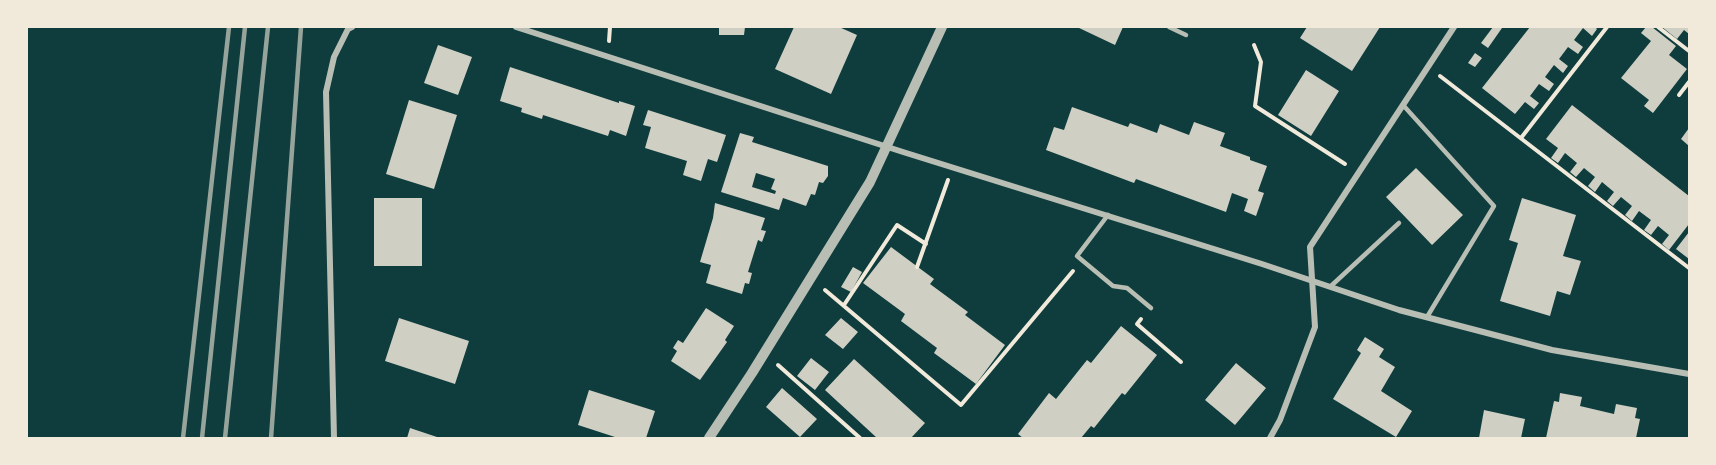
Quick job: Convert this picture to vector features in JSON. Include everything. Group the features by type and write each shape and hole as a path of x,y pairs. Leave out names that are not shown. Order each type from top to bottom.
{"street":[{"path":"334,438 326,92 334,57 351,27"},
{"path":"516,27 1427,317 1552,350 1689,374"},
{"path":"709,438 870,182 942,27"},
{"path":"1270,438 1280,420 1315,327 1310,247 1454,27"}],"lane":[{"path":"1168,27 1186,35"},
{"path":"1402,105 1494,206 1427,317"},
{"path":"1108,215 1077,256 1113,286 1127,288 1151,308"},
{"path":"1331,286 1399,223"}],"path":[{"path":"1521,138 1607,27"},
{"path":"1658,27 1689,51"},
{"path":"1254,45 1261,62 1255,106 1358,173"},
{"path":"1428,66 1689,268"},
{"path":"1679,95 1689,82"},
{"path":"918,267 953,167"},
{"path":"844,305 897,225 926,244"},
{"path":"811,277 961,405 1081,261"},
{"path":"1151,308 1137,324 1181,362"},
{"path":"764,353 860,438"}],"building":[{"path":"719,27 745,27 744,35 719,35"},
{"path":"794,27 839,27 857,35 831,94 775,69"},
{"path":"1077,27 1123,27 1115,45"},
{"path":"1307,27 1380,27 1352,71 1300,38"},
{"path":"1493,27 1502,28 1488,48 1481,43"},
{"path":"1530,27 1595,27 1597,29 1592,36 1583,28 1574,40 1583,47 1578,54 1568,47 1559,59 1568,66 1563,73 1554,65 1545,77 1554,84 1549,91 1539,84 1530,96 1539,103 1534,109 1525,102 1515,114 1482,88"},
{"path":"1646,27 1652,27 1676,46 1669,55 1687,69 1653,113 1644,106 1649,100 1621,78 1651,41 1641,33"},
{"path":"1662,27 1689,27 1689,34 1684,30 1677,39"},
{"path":"438,45 472,57 458,95 424,83"},
{"path":"1475,53 1482,58 1475,67 1468,63"},
{"path":"510,67 619,103 619,101 635,106 626,136 610,130 608,136 543,115 542,119 521,112 522,108 500,101"},
{"path":"1306,70 1339,91 1311,136 1278,115"},
{"path":"409,100 457,115 434,189 386,174"},
{"path":"1572,105 1689,196 1689,224 1669,250 1662,244 1669,235 1658,226 1651,235 1644,230 1651,220 1639,211 1632,221 1625,215 1632,206 1621,197 1613,206 1607,201 1614,192 1602,182 1595,192 1588,186 1595,177 1584,168 1576,177 1570,172 1577,163 1565,153 1558,163 1551,158 1558,148 1546,139"},
{"path":"1072,107 1128,127 1130,123 1157,133 1160,124 1189,135 1194,122 1225,133 1220,146 1267,166 1258,191 1264,193 1256,216 1244,211 1248,199 1232,193 1226,212 1136,179 1134,183 1046,150 1054,127 1064,130"},
{"path":"648,110 726,135 717,162 708,159 701,181 683,175 687,161 645,148 651,127 643,125"},
{"path":"1689,128 1689,146 1681,139"},
{"path":"740,133 754,137 752,142 828,166 828,176 823,183 819,182 815,195 811,194 806,206 783,198 779,210 721,192","holes":["756,173 775,179 771,189 776,191 775,194 752,187"]},
{"path":"1416,168 1463,215 1432,245 1386,197"},
{"path":"374,198 422,198 422,266 374,266"},
{"path":"1522,198 1576,215 1563,256 1581,261 1570,295 1557,291 1550,316 1500,301 1518,243 1509,240"},
{"path":"715,203 765,218 761,230 766,231 762,242 758,240 748,272 752,273 749,284 745,283 742,294 706,283 711,265 700,262"},
{"path":"1689,232 1689,259 1676,249"},
{"path":"891,247 934,279 930,284 968,312 965,315 1005,345 976,384 934,353 937,348 901,321 905,314 863,283"},
{"path":"853,267 862,272 851,292 841,287"},
{"path":"706,308 734,326 725,340 727,342 700,380 671,361 677,351 673,348 678,340 683,343"},
{"path":"399,318 469,341 455,384 385,361"},
{"path":"841,318 858,332 843,349 825,335"},
{"path":"1121,326 1157,355 1125,395 1122,393 1094,428 1091,426 1081,438 1023,438 1018,434 1049,393 1056,399 1087,360 1091,363"},
{"path":"1365,337 1384,349 1379,357 1395,367 1381,391 1412,411 1396,437 1333,399 1361,353 1357,350"},
{"path":"811,358 829,372 815,390 797,376"},
{"path":"854,359 925,423 911,438 877,438 825,390"},
{"path":"1236,363 1266,388 1235,425 1205,400"},
{"path":"782,388 817,419 800,437 766,407"},
{"path":"589,390 655,411 646,438 618,438 578,425"},
{"path":"1560,393 1582,397 1580,406 1614,414 1616,404 1637,408 1635,418 1640,419 1636,438 1546,438 1554,401 1559,402"},
{"path":"1484,410 1525,419 1521,438 1479,438"},
{"path":"410,428 440,438 407,438"}],"railway":[{"path":"183,438 229,27"},
{"path":"202,438 245,27"},
{"path":"225,438 268,27"},
{"path":"271,438 301,27"}]}
